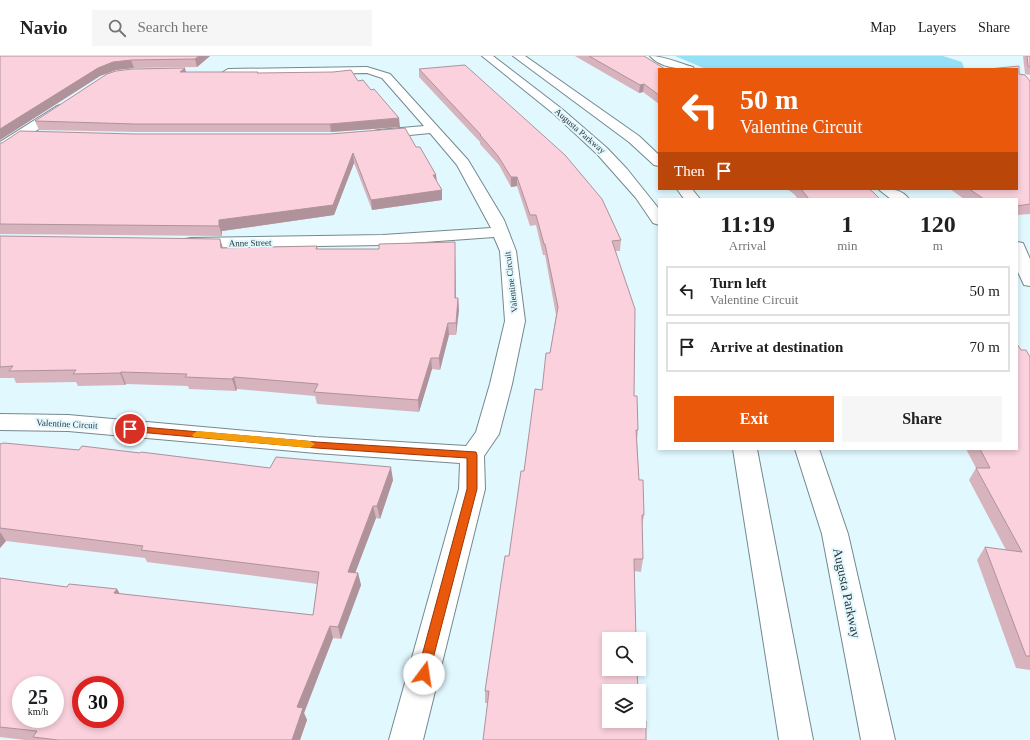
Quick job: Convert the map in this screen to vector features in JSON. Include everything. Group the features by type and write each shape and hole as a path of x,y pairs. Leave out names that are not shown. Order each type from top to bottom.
{"street":[{"name":"Augusta Parkway","path":"488,56 580,129 614,162 658,219"},
{"path":"518,56 634,139 658,161"},
{"path":"656,56 668,63 686,68"},
{"name":"Valentine Circuit","path":"0,422 68,424 316,445 472,455 487,434 516,321 508,251 496,220 463,163 386,76 380,73 367,70 242,66 218,72"},
{"path":"0,148 73,101"},
{"path":"370,135 434,129"},
{"path":"22,135 45,136"},
{"path":"685,190 691,198"},
{"path":"887,190 899,198"},
{"name":"Anne Street","path":"172,242 383,240 500,232"},
{"path":"1018,247 1030,247"},
{"path":"1018,250 1030,281"},
{"path":"745,450 796,740"},
{"name":"Augusta Parkway","path":"807,450 835,534 878,740"},
{"path":"406,740 472,489 472,455"}],"shaded area":[{"path":"675,56 943,56 962,62 964,68 704,68"}],"building":[{"path":"0,56 199,56 195,59 131,60 113,62 98,68 0,129"},
{"path":"589,56 644,56 663,68 658,68 658,94 644,84 640,85"},
{"path":"1027,56 1030,56 1030,67 1028,66"},
{"path":"465,65 565,155 602,199 621,240 612,241 635,309 634,396 637,396 638,430 636,430 639,480 643,480 643,559 634,559 636,632 602,632 602,676 637,676 638,684 602,684 602,728 646,728 646,740 483,740 489,691 485,691 505,556 509,556 521,471 524,471 535,389 542,390 546,353 550,353 558,307 545,244 536,215 530,215 517,177 511,177 498,156 481,135 419,69"},
{"path":"1019,66 1019,74 1025,75 1030,81 1030,204 1018,206 1018,198 982,198 970,190 1018,190 1018,68 999,68"},
{"path":"185,68 180,72 258,72 257,73 333,72 351,70 358,81 363,80 371,90 374,89 399,118 330,124 135,124 35,121 107,74 132,69"},
{"path":"405,128 416,147 420,147 436,175 433,175 442,190 371,200 353,153 333,205 219,220 219,226 0,224 0,143 20,131 135,134 330,134"},
{"path":"802,190 870,190 879,198 808,198"},
{"path":"0,236 220,239 221,248 317,246 316,249 379,249 379,244 455,242 455,298 458,298 456,323 448,323 439,358 431,358 418,400 314,392 318,384 234,377 232,379 185,377 187,374 121,372 73,374 76,370 9,371 13,366 0,367"},
{"path":"1018,346 1021,350 1026,350 1030,357 1030,656 1026,656 985,547 1022,552 976,468 990,468 981,450 1018,450"},
{"path":"4,443 79,450 82,446 270,468 276,457 391,467 377,506 373,506 348,572 358,573 338,627 330,626 297,707 303,708 292,740 58,740 33,737 37,731 0,727 0,578 67,587 69,584 117,589 114,593 313,615 319,572 141,550 143,546 0,528 0,444"}],"slow traffic":[{"path":"197,435 310,444"}],"route":[{"path":"130,429 316,445 472,455 472,489 424,674"}]}
